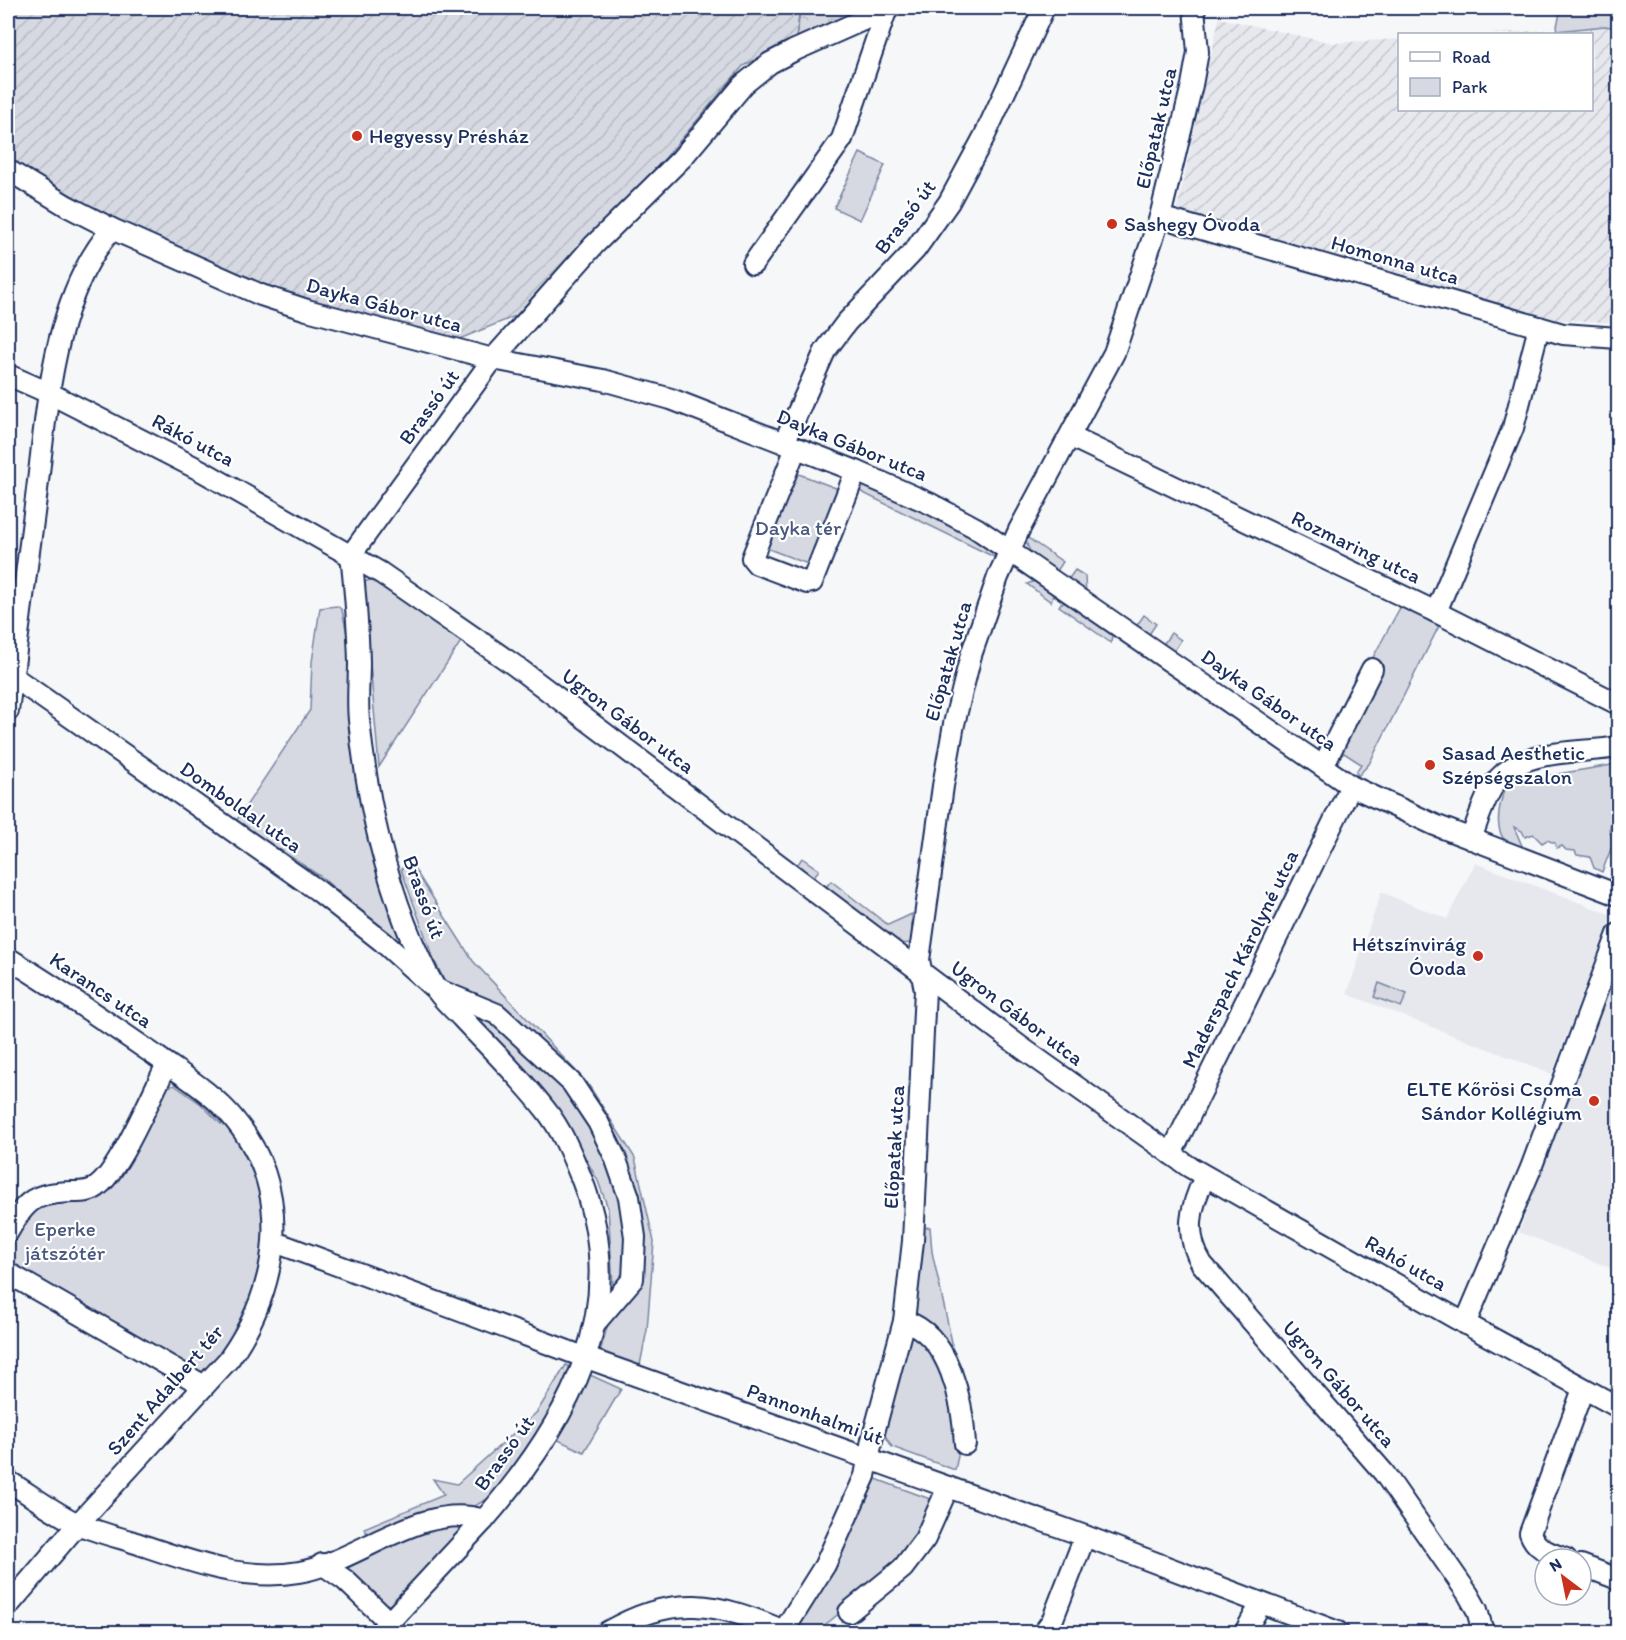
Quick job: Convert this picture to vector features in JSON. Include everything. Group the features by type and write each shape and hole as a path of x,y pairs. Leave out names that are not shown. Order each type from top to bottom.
{"street":[{"name":"Brassó út","path":"753,264 842,139 889,8"},
{"name":"Brassó út","path":"8,1481 78,1524 190,1562 224,1570 272,1574 300,1572 426,1522 472,1516 484,1520 519,1480 553,1427 597,1321 600,1250 588,1200 573,1157 546,1110 435,988 405,924 373,818 359,718 357,609 351,555 493,359 594,246 681,159 744,84 770,63 889,8"},
{"name":"Brassó út","path":"790,446 825,351 846,323 915,250 949,202 984,137 1044,8"},
{"name":"Előpatak utca","path":"783,1632 825,1565 865,1476 904,1321 914,1224 925,990 919,960 954,724 971,655 998,577 1010,551 1114,353 1160,217 1198,52 1194,8"},
{"name":"Dayka Gábor utca","path":"8,170 67,206 112,229 261,295 307,310 493,359 639,389 856,471 956,516 1352,786 1471,839 1618,895"},
{"name":"Homonna utca","path":"1160,217 1539,327 1578,336 1618,338"},
{"path":"8,711 53,359 77,288 104,238 112,229"},
{"path":"1436,612 1513,428 1539,327"},
{"name":"Rákó utca","path":"8,375 49,393 202,471 351,555"},
{"name":"Rozmaring utca","path":"1071,437 1436,612 1618,704"},
{"path":"790,446 752,558 755,563 807,584 812,582 856,471"},
{"name":"Ugron Gábor utca","path":"351,555 514,665 1060,1076 1205,1177 1194,1202 1190,1225 1194,1251 1202,1264 1384,1473 1468,1594 1477,1610 1483,1632"},
{"path":"1323,766 1372,669"},
{"name":"Domboldal utca","path":"12,676 317,890 383,942 435,988"},
{"path":"1471,839 1489,793 1497,780 1514,766 1548,755 1618,747"},
{"name":"Maderspach Károlyné utca","path":"1171,1154 1352,786"},
{"path":"1465,1324 1531,1168 1618,934"},
{"name":"Karancs utca","path":"8,958 88,1008 167,1064"},
{"name":"Brassó út","path":"435,988 497,1014 521,1035 572,1083 598,1122 611,1148 629,1197 635,1237 633,1279 597,1321"},
{"path":"8,1232 20,1210 34,1198 53,1193 85,1192 99,1185 120,1155 167,1064"},
{"name":"Szent Adalbert tér","path":"8,1606 78,1524 229,1359 247,1333 259,1307 275,1242 266,1179 248,1138 218,1102 167,1064"},
{"name":"Rahó utca","path":"1205,1177 1465,1324 1618,1407"},
{"name":"Pannonhalmi út","path":"275,1242 584,1357 1085,1536 1260,1605 1338,1632"},
{"path":"8,1273 204,1386"},
{"path":"904,1321 924,1329 949,1366 957,1388 963,1417 964,1444"},
{"path":"1539,1547 1533,1542 1530,1533 1583,1389"},
{"path":"849,1612 903,1568 925,1539 948,1487"},
{"path":"322,1564 345,1580 384,1628 484,1520"},
{"path":"1044,1632 1052,1621 1085,1536"},
{"path":"1593,1570 1618,1579"},
{"path":"607,1632 639,1616 688,1605 747,1614 783,1632"},
{"path":"1245,1632 1260,1605"}],"shaded area":[{"path":"1219,18 1332,43 1398,39 1398,111 1593,111 1593,33 1504,33 1605,26 1618,28 1618,323 1554,319 1512,309 1180,215 1177,209"},
{"name":"Hétszínvirág Óvoda","path":"1475,863 1612,915 1552,1074 1347,994 1381,892 1447,919"},
{"name":"ELTE Kőrösi Csoma Sándor Kollégium","path":"1618,969 1618,1271 1519,1232"}],"green space":[{"path":"8,8 800,8 796,38 743,66 667,156 523,313 457,340 308,302 236,275 128,227 8,160"},
{"path":"800,8 869,8 797,38"},
{"path":"1561,8 1618,8 1618,28 1605,26 1556,31"},
{"path":"860,153 885,165 860,220 834,208"},
{"name":"Dayka tér","path":"791,471 841,490 813,566 761,546"},
{"path":"862,483 916,506 990,547 996,558 853,488"},
{"path":"1025,536 1063,562 1055,574 1032,554"},
{"path":"1075,570 1085,576 1086,595 1067,581"},
{"path":"373,578 462,640 379,767 363,583"},
{"path":"1035,581 1053,594 1051,602 1027,584"},
{"path":"1061,603 1067,603 1112,634 1111,643 1059,606"},
{"path":"337,606 342,610 347,634 358,769 404,947 320,876 236,821 310,710 312,662 320,608"},
{"path":"1401,606 1439,626 1369,764 1358,776 1356,772 1361,764 1344,753 1335,762 1366,670"},
{"path":"1144,615 1156,624 1148,636 1135,628"},
{"path":"1171,633 1181,640 1173,653 1162,646"},
{"path":"1618,764 1618,806 1609,830 1614,841 1602,872 1594,868 1590,857 1577,855 1575,851 1566,850 1562,846 1557,848 1555,843 1547,840 1542,843 1533,834 1525,837 1522,831 1514,827 1523,848 1505,840 1499,824 1501,802 1510,782 1517,775 1524,772 1528,779"},
{"path":"802,858 819,870 812,879 796,867"},
{"path":"410,862 473,961 588,1084 635,1158 654,1242 647,1330 639,1370 599,1355 613,1307 613,1285 608,1208 598,1181 568,1126 451,993 434,960 401,869"},
{"path":"831,881 888,925 912,914 912,943 899,944 825,888"},
{"path":"1379,983 1407,994 1401,1007 1374,997"},
{"name":"Eperke játszótér","path":"174,1085 201,1104 221,1124 227,1121 251,1156 265,1213 263,1251 253,1297 239,1330 209,1369 202,1373 194,1372 8,1263 8,1241 33,1207 85,1198 165,1088"},
{"path":"930,1227 932,1252 952,1342 949,1384 961,1442 955,1470 892,1447 883,1432 921,1228"},
{"path":"566,1365 574,1368 546,1427 489,1498 473,1507 443,1512 369,1537 364,1528 444,1495 433,1479 457,1484 537,1412"},
{"path":"588,1374 621,1389 584,1452 556,1439"},
{"path":"876,1479 938,1502 926,1526 891,1572 816,1632 790,1632 836,1559"},
{"path":"451,1523 459,1523 463,1526 396,1602 389,1605 382,1603 343,1569 343,1563 370,1549"}],"place":[{"name":"Hegyessy Présház","path":"357,136"},
{"name":"Sashegy Óvoda","path":"1112,224"},
{"name":"Sasad Aesthetic Szépségszalon","path":"1430,765"},
{"name":"Hétszínvirág Óvoda","path":"1478,956"},
{"name":"ELTE Kőrösi Csoma Sándor Kollégium","path":"1594,1101"}]}
